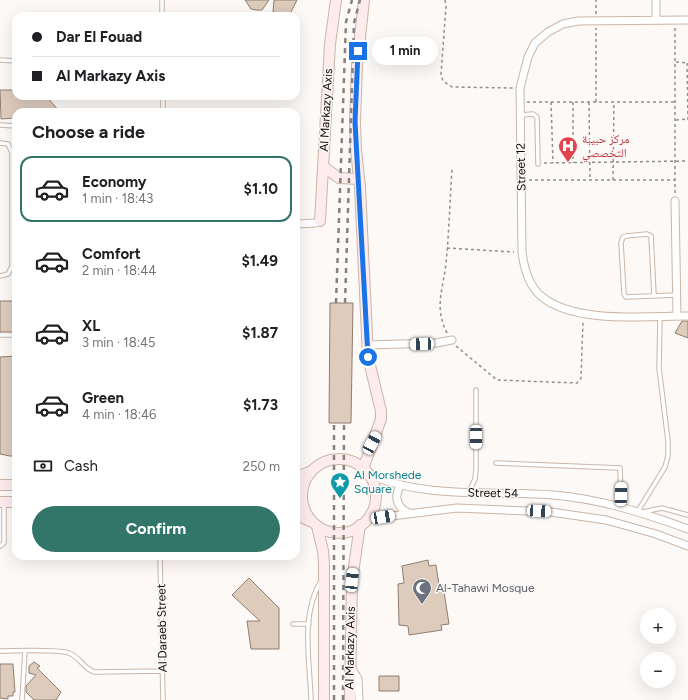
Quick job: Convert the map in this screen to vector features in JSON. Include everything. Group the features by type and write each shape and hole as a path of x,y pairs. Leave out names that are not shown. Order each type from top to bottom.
{"main road":[{"name":"Al Markazy Axis","path":"320,221 330,44 336,0"},
{"path":"364,0 359,37 355,94 355,143 359,179 367,345 370,369 380,403 381,419 366,472"},
{"path":"324,167 340,178 359,179"},
{"path":"300,517 315,524 331,532 346,532 364,522 371,513 375,497 375,489 366,472 352,462 335,459 319,465 312,471 304,485 302,502 304,510 315,524 323,551 324,700"},
{"path":"300,476 312,471"},
{"path":"0,485 12,485"},
{"name":"Al Markazy Axis","path":"350,700 352,580 364,522"}],"street":[{"path":"656,0 656,19"},
{"name":"Street 12","path":"688,20 596,19 563,24 548,32 536,43 528,57 520,88 522,252 527,275 540,295 553,305 568,311 608,316 688,316"},
{"path":"675,201 677,316"},
{"path":"300,224 316,223 320,221"},
{"path":"367,345 436,343 452,340"},
{"name":"Street 54","path":"366,472 401,485 434,492 554,496 620,506 688,529"},
{"path":"401,485 397,493 397,502 402,509 410,513"},
{"name":"Street 54","path":"364,522 410,513 464,508 570,513 612,521 688,546"},
{"path":"350,664 358,679 359,700"}],"lane":[{"path":"162,0 162,12"},
{"path":"0,60 12,61"},
{"path":"520,115 533,114 537,117 538,164"},
{"path":"0,125 12,126"},
{"path":"0,143 8,144 12,149"},
{"path":"654,295 651,236 647,234 626,236 621,243 624,294 629,297 677,295"},
{"path":"0,276 8,274 12,266"},
{"path":"640,512 668,456 668,441 659,368 660,316"},
{"path":"0,335 12,335"},
{"path":"468,493 476,474 476,390"},
{"path":"496,463 620,468 620,506"},
{"path":"0,546 4,543 2,502"},
{"path":"640,512 662,508 688,515"},
{"name":"Al Daraeb Street","path":"160,560 163,700"},
{"path":"311,700 309,624 312,602 324,577"},
{"path":"294,624 309,624"},
{"path":"0,651 71,654 86,668 94,672 163,671"},
{"path":"22,700 25,651"}],"path":[{"path":"445,0 446,6 441,74 443,81 452,87 520,88"},
{"path":"596,0 596,102"},
{"path":"675,20 675,201"},
{"path":"675,62 688,63 688,120 675,120"},
{"path":"520,102 675,102"},
{"path":"551,102 553,163"},
{"path":"573,102 573,163"},
{"path":"589,102 590,180"},
{"path":"613,180 614,102"},
{"path":"538,164 688,161"},
{"path":"452,168 447,248 440,288 440,311 444,326 452,340 497,380 577,383 581,378 583,313"},
{"path":"521,180 675,180"},
{"path":"447,248 522,252"}],"building":[{"path":"245,0 269,0 262,10 256,10 251,9"},
{"path":"274,0 297,0 291,12 273,12"},
{"path":"0,90 12,90 12,100 50,100 57,108 12,108 12,118 1,119"},
{"path":"0,301 12,301 12,332 0,332"},
{"path":"330,303 353,303 351,423 329,423"},
{"path":"682,321 688,321 688,338 675,333"},
{"path":"12,356 12,456 0,454 0,357"},
{"name":"Al-Tahawi Mosque","path":"428,560 429,566 436,565 439,585 443,585 449,624 441,625 442,630 409,635 408,626 399,625 398,584 404,583 402,566"},
{"path":"249,578 279,608 279,649 251,649 247,621 260,621 232,595"},
{"path":"34,662 40,666 37,668 61,692 56,700 34,700 26,692 26,686 36,675 29,673 29,666"},
{"path":"0,664 13,664 15,692 13,692 13,696 8,696 8,699 0,698"},
{"path":"379,676 399,676 399,691 379,691"}],"railway":[{"path":"336,303 346,22 352,0"},
{"path":"345,303 354,23 360,0"},
{"path":"334,423 334,700"},
{"path":"343,700 344,423"}],"place":[{"name":"مركز حبيبة التخصصي","path":"568,163"},
{"name":"Al Morshede Square","path":"340,499"},
{"name":"Al-Tahawi Mosque","path":"422,605"}],"route":[{"path":"358,51 355,122 360,188 368,357"}]}
